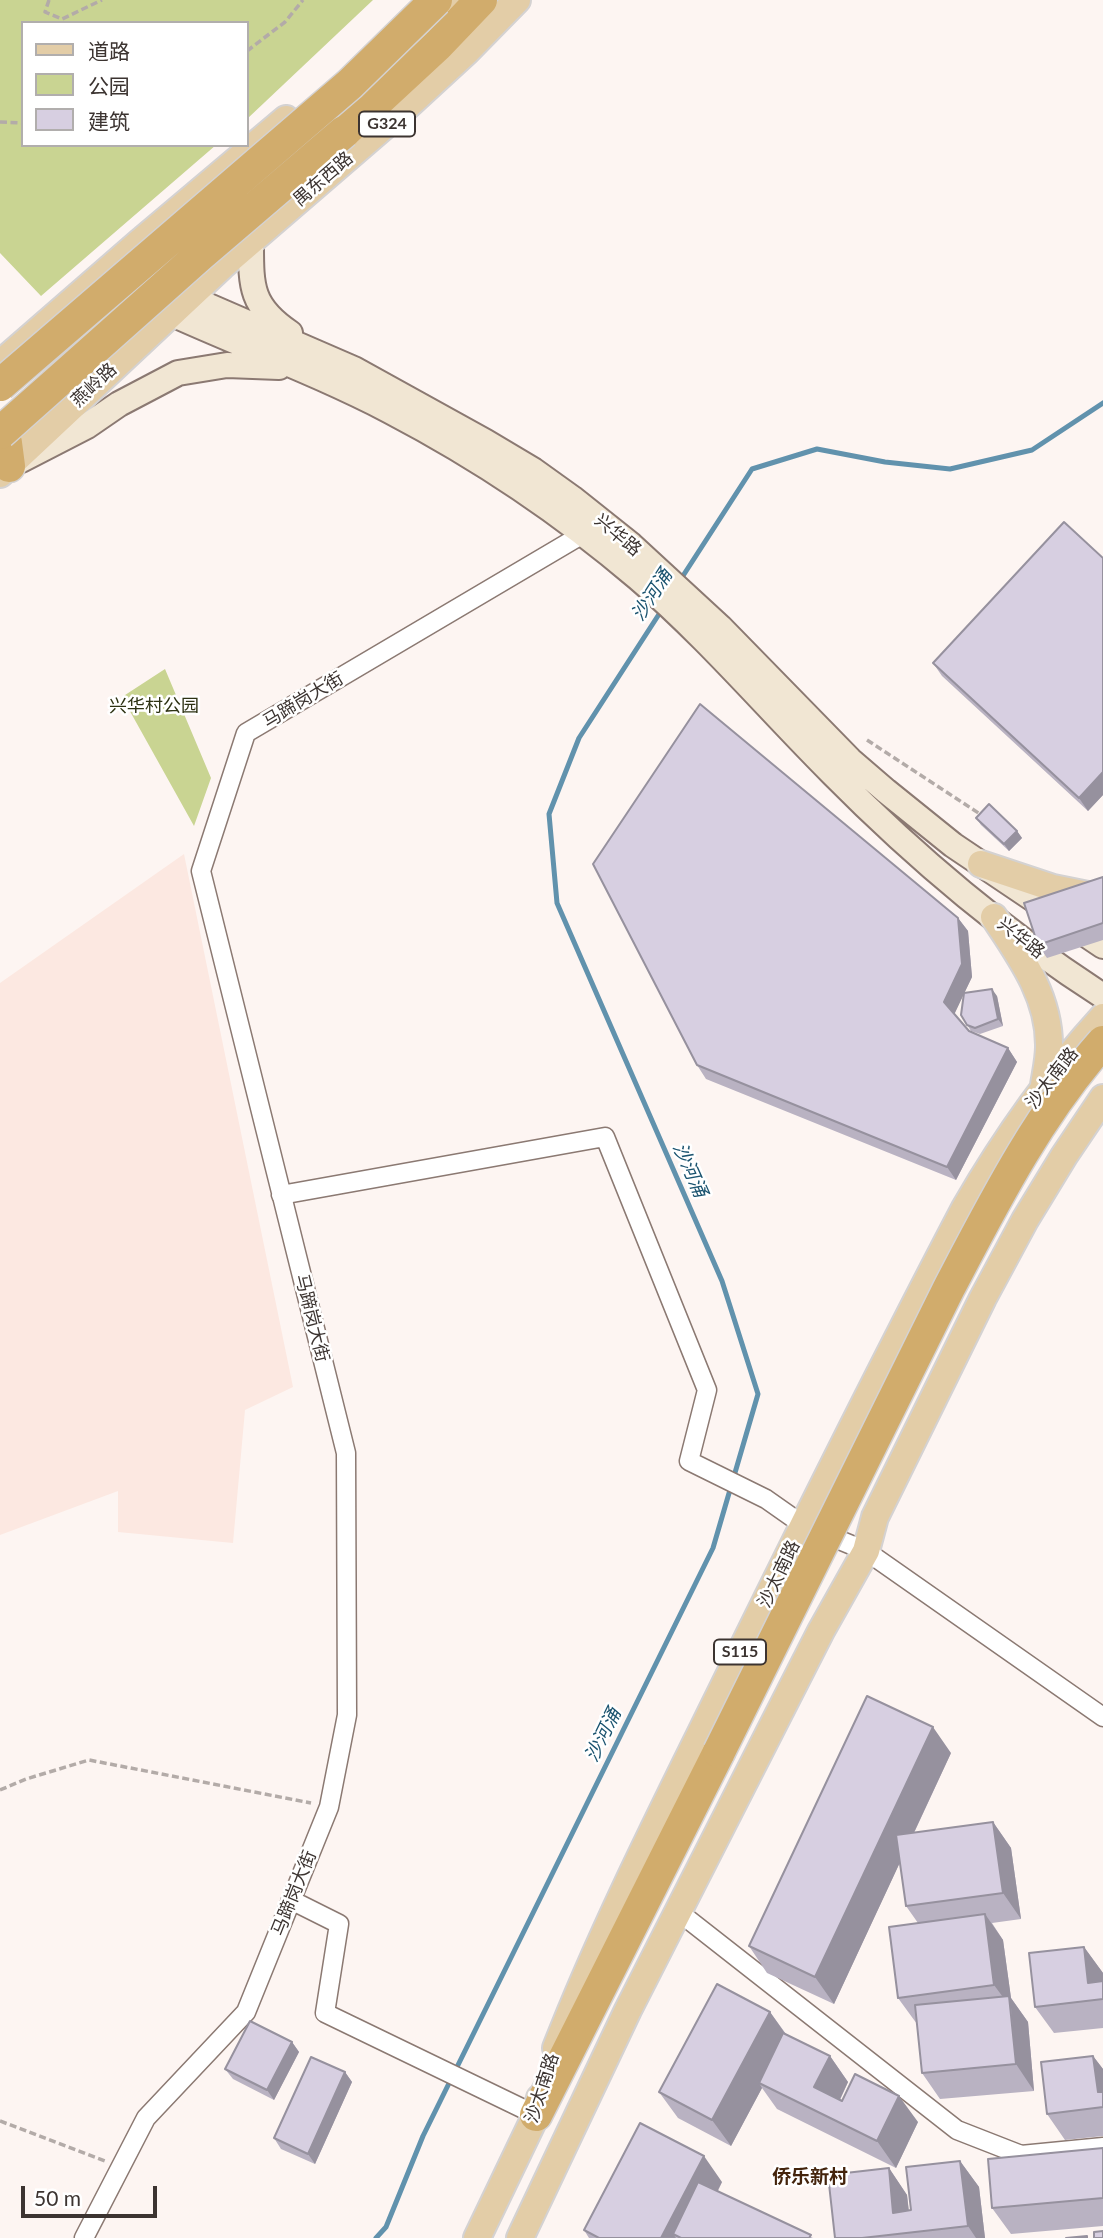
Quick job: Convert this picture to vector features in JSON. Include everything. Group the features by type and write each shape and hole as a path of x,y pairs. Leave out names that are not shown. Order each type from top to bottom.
{"highway":[{"path":"0,386 350,84 436,0"},
{"path":"4,470 6,443 0,432 382,98 481,0"},
{"path":"536,2115 989,1214 1043,1119 1103,1042"}],"main road":[{"path":"0,364 346,68 416,0"},
{"path":"172,300 162,272 374,84 457,0"},
{"name":"禺东西路","path":"172,300 251,241 413,101 517,0"},
{"path":"251,241 252,287 260,304 273,321 320,352"},
{"name":"兴华路","path":"86,288 172,300 320,352 440,415 533,470 604,523 648,574 886,791 981,863 1103,946"},
{"name":"兴华路","path":"172,300 298,368 441,439 648,574"},
{"name":"燕岭路","path":"4,470 172,300"},
{"path":"4,470 87,426 118,404 178,373 227,365 298,368"},
{"name":"兴华路","path":"713,633 834,776 933,868 1057,966 1103,996"},
{"path":"981,863 1053,888 1103,898"},
{"path":"994,917 1030,970 1045,1015 1049,1046 1044,1087"},
{"name":"沙太南路","path":"477,2238 536,2115 551,2060 603,1935 803,1525 965,1208 991,1163 1044,1087 1103,1017"},
{"path":"520,2238 628,2010 821,1631 866,1551 875,1517 983,1298 1044,1189 1103,1098"}],"street":[{"name":"马蹄岗大街","path":"84,2238 146,2118 246,2012 329,1807 347,1715 345,1453 201,872 246,733 583,534"},
{"path":"281,1195 605,1137 707,1390 689,1461 766,1499 803,1525 866,1551 1103,1717"},
{"path":"292,1900 340,1924 326,2013 536,2115"},
{"path":"689,1920 957,2130 1021,2155 1103,2147"}],"path":[{"path":"49,0 45,12 66,21"},
{"path":"62,19 102,0"},
{"path":"248,50 285,22 303,0"},
{"path":"0,122 21,123"},
{"path":"867,740 987,818"},
{"path":"0,1790 26,1779 89,1760 329,1807"},
{"path":"0,2121 120,2167"}],"shaded area":[{"path":"184,854 293,1387 245,1410 233,1543 118,1532 118,1491 0,1535 0,983"}],"green space":[{"path":"0,0 373,0 248,118 248,21 21,21 21,147 214,147 41,296 0,253"},
{"name":"兴华村公园","path":"165,669 211,778 194,826 122,697"}],"building":[{"path":"1064,522 1103,558 1103,772 1079,798 933,663"},
{"path":"700,704 958,918 962,964 944,1002 969,1031 1008,1048 947,1167 697,1065 593,864"},
{"path":"989,804 1017,831 1004,844 976,818"},
{"path":"1103,877 1103,923 1038,945 1024,903"},
{"path":"992,989 998,1019 975,1028 967,1025 961,1015 964,993"},
{"path":"867,1696 933,1727 815,1977 749,1946"},
{"path":"993,1822 1003,1893 906,1906 896,1835"},
{"path":"985,1914 994,1985 898,1998 889,1927"},
{"path":"1084,1947 1088,1983 1103,1981 1103,1999 1035,2007 1029,1953"},
{"path":"717,1984 770,2012 712,2120 659,2092"},
{"path":"1009,1996 1016,2064 922,2073 915,2005"},
{"path":"250,2021 292,2042 267,2090 225,2069"},
{"path":"783,2033 830,2056 814,2087 842,2101 855,2074 899,2096 877,2141 759,2083"},
{"path":"1093,2056 1098,2092 1103,2092 1103,2107 1047,2114 1041,2062"},
{"path":"311,2057 345,2072 308,2154 274,2138"},
{"path":"640,2123 704,2156 661,2238 599,2238 584,2230"},
{"path":"1103,2148 1103,2198 992,2208 988,2159"},
{"path":"960,2161 968,2226 862,2238 835,2238 828,2175 889,2168 893,2213 911,2210 906,2167"},
{"path":"698,2182 811,2235 809,2238 681,2238 673,2234"},
{"path":"1103,2231 1103,2238 1094,2238 1094,2232"}],"waterway":[{"name":"沙河涌","path":"679,582 752,469 817,449 885,462 950,469 1032,450 1103,403"},
{"name":"沙河涌","path":"376,2238 386,2227 423,2136 713,1548 758,1394 722,1281 557,903 549,814 579,738 663,608"}],"district":[{"name":"侨乐新村","path":"810,2177"}]}
